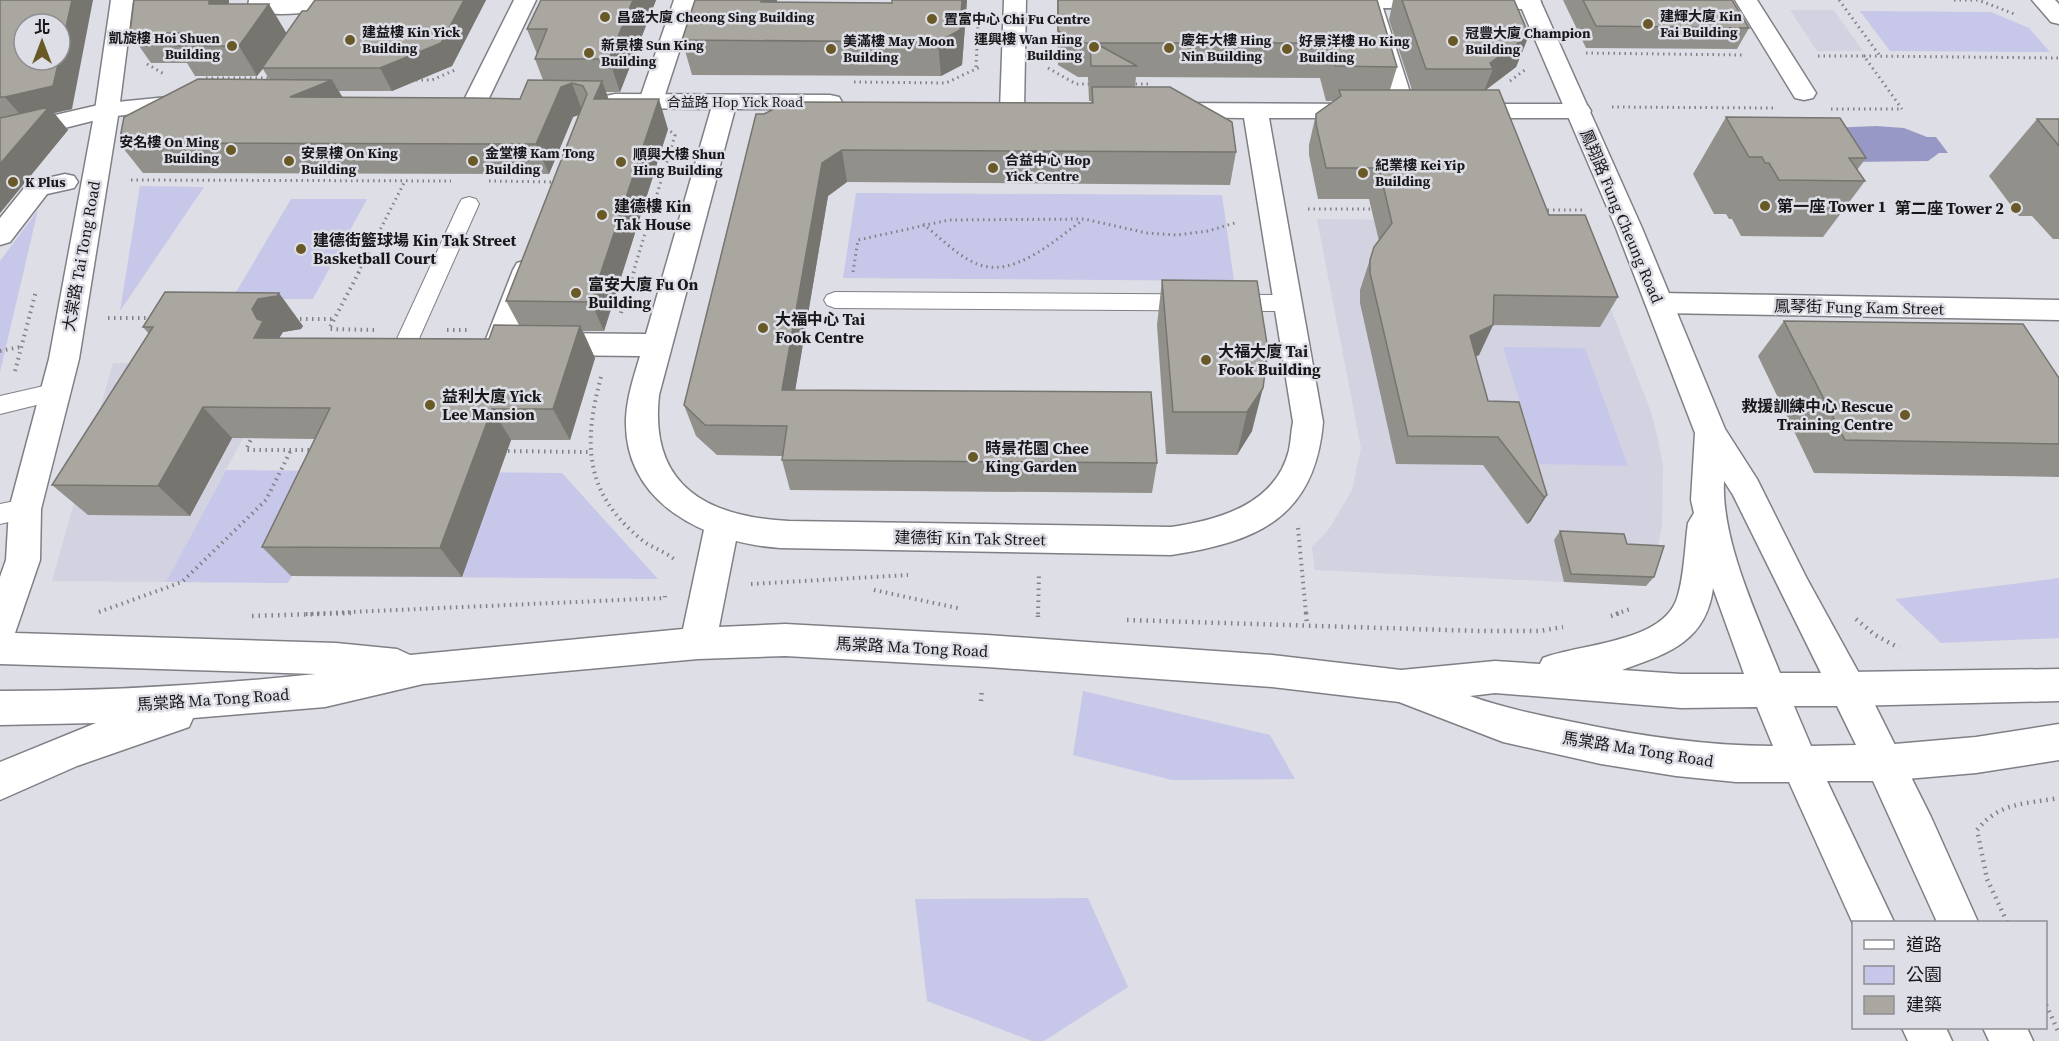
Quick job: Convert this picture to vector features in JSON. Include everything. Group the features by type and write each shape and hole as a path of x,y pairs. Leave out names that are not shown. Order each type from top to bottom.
{"street":[{"name":"大棠路 Tai Tong Road","path":"0,538 57,392 107,110 122,0"},
{"path":"260,0 260,6 305,6 309,0"},
{"path":"476,100 525,0"},
{"path":"651,101 685,0"},
{"path":"1012,110 1015,0"},
{"path":"1746,0 1804,93"},
{"path":"2043,0 2059,17"},
{"path":"1423,111 1370,2 1529,1"},
{"name":"鳳翔路 Fung Cheung Road","path":"1529,1 1579,111 1711,433 1746,488 1794,587 1848,689 1958,921"},
{"path":"0,131 25,130 206,89"},
{"name":"合益路 Hop Yick Road","path":"591,101 853,103"},
{"name":"建德街 Kin Tak Street","path":"725,102 657,345 639,417 641,438 647,460 659,480 676,498 697,513 723,525 755,533 789,536 1171,541 1201,538 1229,530 1254,518 1280,497 1291,485 1302,465 1308,444 1308,422 1255,111"},
{"path":"1139,110 1579,111"},
{"path":"0,236 38,188 65,182"},
{"path":"537,245 487,344 657,345"},
{"name":"鳳琴街 Fung Kam Street","path":"1659,303 2059,310"},
{"name":"鳳翔路 Fung Cheung Road","path":"1711,433 1707,500 1723,569 1768,690 1873,921"},
{"path":"1495,677 1599,662 1649,645 1682,624 1694,600 1707,500"},
{"name":"大棠路 Tai Tong Road","path":"0,628 23,560 12,512"},
{"path":"698,643 723,525"},
{"name":"馬棠路 Ma Tong Road","path":"0,708 68,708 227,700 325,690 423,668 698,643 785,640 987,651 1272,671 1401,686 1495,677 1681,691 1848,689"},
{"name":"馬棠路 Ma Tong Road","path":"0,648 336,659 423,668"},
{"path":"1848,689 2059,685"},
{"name":"馬棠路 Ma Tong Road","path":"1401,686 1503,725 1601,746 1676,758 1736,764 1883,763"},
{"path":"0,782 39,761 97,739 227,700"},
{"path":"1883,763 1976,755 2059,742"}],"lane":[{"path":"406,343 469,204"},
{"path":"836,300 1287,303"},
{"path":"0,405 57,392"}],"path":[{"path":"1839,0 1880,56"},
{"path":"1954,0 1978,0 2020,16"},
{"path":"976,67 978,22"},
{"path":"1580,53 1749,55"},
{"path":"1812,56 2059,58"},
{"path":"1826,109 1902,109 1864,56"},
{"path":"1506,85 1526,70 1522,60"},
{"path":"142,61 169,77"},
{"path":"409,80 432,80 459,68"},
{"path":"1047,68 1076,84 1100,84"},
{"path":"206,89 282,78"},
{"path":"1124,84 1159,84"},
{"path":"1605,107 1782,108"},
{"path":"129,191 133,168"},
{"path":"131,180 461,181"},
{"path":"329,329 405,181"},
{"path":"483,181 562,182"},
{"path":"1582,199 1590,219"},
{"path":"1299,209 1383,209"},
{"path":"1538,210 1586,210"},
{"path":"853,274 858,240 923,224 955,219 1084,219 1175,236 1211,232 1246,220"},
{"path":"923,224 980,265 998,268 1015,264 1084,219"},
{"path":"106,329 109,306"},
{"path":"107,318 155,318"},
{"path":"286,319 334,319"},
{"path":"0,351 20,347"},
{"path":"256,430 246,450 315,450"},
{"path":"105,618 93,616 182,582 266,500 291,450"},
{"path":"493,451 588,452"},
{"path":"1290,533 1305,519"},
{"path":"1298,527 1307,625"},
{"path":"1029,617 1038,617 1040,567"},
{"path":"751,584 913,575"},
{"path":"874,590 966,610"},
{"path":"245,616 431,610 665,598"},
{"path":"1608,617 1640,605"},
{"path":"1848,612 1875,635 1902,650"},
{"path":"1120,620 1540,631 1574,625"},
{"path":"2007,921 1987,879 1977,830 1988,816 2008,807 2059,798"},
{"path":"2047,1007 2059,1034"}],"shaded area":[{"path":"1790,10 1834,10 1863,51 1817,51"},
{"path":"1876,126 1904,128 1927,137 1936,137 1948,153 1939,153 1928,161 1852,162 1829,128"},
{"path":"1317,219 1577,222 1651,412 1658,439 1663,467 1662,526 1646,586 1315,570 1312,547 1329,529 1352,490 1361,448"},
{"path":"113,363 282,365 166,582 52,581"}],"green space":[{"path":"1860,11 1991,12 2029,28 2050,52 1890,51"},
{"path":"140,186 204,187 120,311"},
{"path":"856,193 1222,195 1234,281 843,278"},
{"name":"建德街籃球場 Kin Tak Street Basketball Court","path":"291,199 367,199 313,299 232,299"},
{"path":"38,210 0,372 0,261"},
{"path":"1503,347 1585,348 1628,466 1539,464"},
{"path":"226,470 562,473 658,579 292,576 288,583 166,582"},
{"path":"2059,578 2059,638 1941,643 1895,599"},
{"path":"1083,691 1270,735 1295,779 1172,780 1073,755"},
{"path":"1088,898 1128,987 1044,1041 1032,1041 927,1001 915,899"}],"building":[{"path":"0,0 72,0 69,12 12,12 12,72 56,72 53,86 0,97"},
{"path":"134,0 209,0 209,4 269,4 239,46 175,46 184,33 130,33"},
{"path":"315,0 464,0 441,43 380,68 262,68 302,11 307,11"},
{"path":"541,0 633,0 609,59 535,59 547,29 527,29"},
{"path":"695,0 892,3 892,0 962,0 960,30 938,42 682,40"},
{"path":"1058,0 1377,0 1397,67 1335,66 1329,43 1095,43 1137,66 1091,66 1090,43 1079,43 1058,31"},
{"name":"冠豐大廈 Champion Building","path":"1402,0 1514,0 1529,35 1490,63 1493,69 1426,69"},
{"path":"1583,0 1732,0 1749,28 1596,26"},
{"path":"198,79 332,80 290,97 520,99 528,80 602,81 594,99 659,99 591,302 506,301 587,94 583,86 572,83 561,87 536,144 119,143 124,117"},
{"path":"1092,87 1170,87 1232,122 1236,152 842,150 822,163 782,390 1151,392 1157,463 782,460 787,426 705,425 684,405 756,114 764,114 788,102 1093,103"},
{"path":"1339,90 1499,90 1549,215 1585,215 1618,297 1494,295 1493,325 1470,336 1488,401 1519,402 1547,495 1544,497 1498,437 1408,436 1370,273 1370,260 1374,247 1392,223 1379,168 1326,168 1316,124 1316,114 1341,96"},
{"path":"49,107 0,164 0,118"},
{"path":"1726,117 1840,118 1866,158 1849,158 1865,181 1779,180 1769,163 1765,163 1762,157 1749,157"},
{"path":"2037,119 2059,119 2059,146"},
{"path":"1162,280 1257,281 1268,350 1263,388 1247,412 1173,412"},
{"path":"165,292 279,293 277,296 258,299 252,309 257,319 263,321 254,338 489,339 494,325 580,326 553,409 492,409 440,548 262,547 330,408 203,407 158,486 52,485 153,327 143,327"},
{"path":"1784,321 2023,324 2059,378 2059,444 1845,440"},
{"path":"1560,531 1624,534 1627,544 1664,546 1654,577 1571,574"}],"place":[{"name":"昌盛大廈 Cheong Sing Building","path":"605,17"},
{"name":"置富中心 Chi Fu Centre","path":"932,19"},
{"name":"建輝大廈 Kin Fai Building","path":"1648,24"},
{"name":"建益樓 Kin Yick Building","path":"350,40"},
{"name":"冠豐大廈 Champion Building","path":"1453,41"},
{"name":"凱旋樓 Hoi Shuen Building","path":"232,46"},
{"name":"運興樓 Wan Hing Building","path":"1094,47"},
{"name":"慶年大樓 Hing Nin Building","path":"1169,48"},
{"name":"美滿樓 May Moon Building","path":"831,49"},
{"name":"好景洋樓 Ho King Building","path":"1287,49"},
{"name":"新景樓 Sun King Building","path":"589,53"},
{"name":"安名樓 On Ming Building","path":"231,150"},
{"name":"安景樓 On King Building","path":"289,161"},
{"name":"金堂樓 Kam Tong Building","path":"473,161"},
{"name":"順興大樓 Shun Hing Building","path":"621,162"},
{"name":"合益中心 Hop Yick Centre","path":"993,168"},
{"name":"紀業樓 Kei Yip Building","path":"1363,173"},
{"name":"K Plus","path":"13,182"},
{"name":"第一座 Tower 1","path":"1765,206"},
{"name":"第二座 Tower 2","path":"2016,208"},
{"name":"建德樓 Kin Tak House","path":"602,215"},
{"name":"建德街籃球場 Kin Tak Street Basketball Court","path":"301,249"},
{"name":"富安大廈 Fu On Building","path":"576,293"},
{"name":"大福中心 Tai Fook Centre","path":"763,328"},
{"name":"大福大廈 Tai Fook Building","path":"1206,360"},
{"name":"益利大廈 Yick Lee Mansion","path":"430,405"},
{"name":"救援訓練中心 Rescue Training Centre","path":"1905,415"},
{"name":"時景花園 Chee King Garden","path":"973,457"}]}
